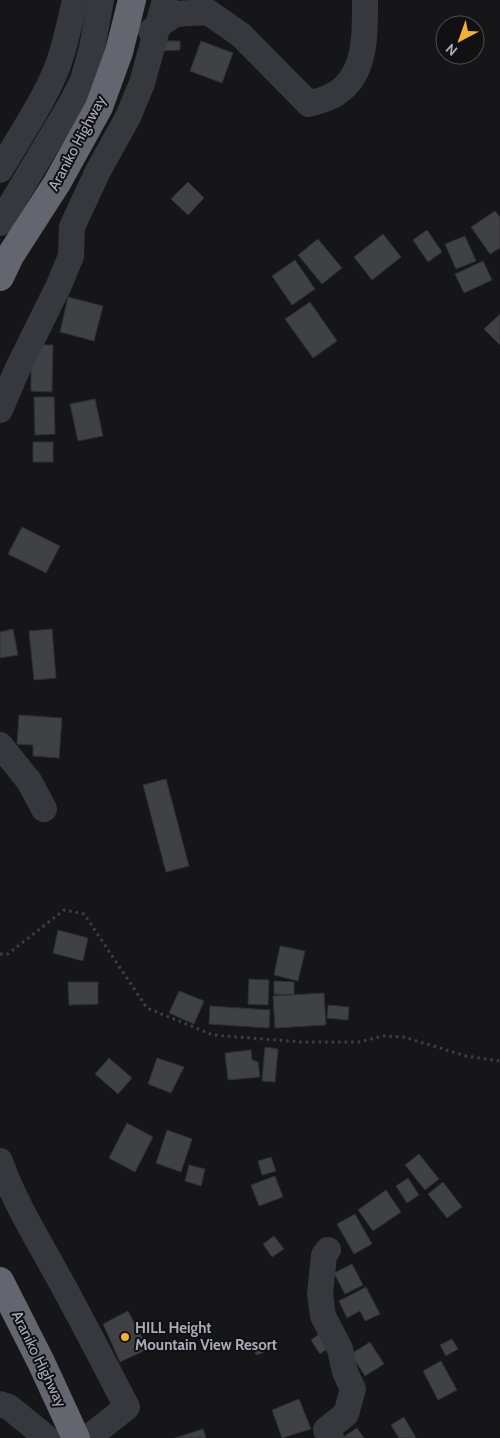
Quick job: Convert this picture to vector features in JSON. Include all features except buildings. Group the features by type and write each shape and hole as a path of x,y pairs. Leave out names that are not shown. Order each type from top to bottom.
{"highway":[{"name":"Araniko Highway","path":"0,277 10,256 57,183 100,107 119,52 132,0"},
{"name":"Araniko Highway","path":"0,1281 41,1362 76,1438"}],"street":[{"path":"0,170 43,98 57,66 69,28 75,0"},
{"path":"0,222 71,104 83,80 92,48 101,0"},
{"path":"0,410 18,368 60,285 71,256 72,227 98,171 128,118 142,83 165,0"},
{"path":"119,52 175,14 208,12 241,35 310,104 328,98 341,90 354,77 363,49 365,0"},
{"path":"0,745 29,781 44,810"},
{"path":"0,1161 5,1177 18,1203 85,1324 127,1407 88,1438"},
{"path":"322,1435 346,1414 353,1389 345,1372 340,1349 323,1316 320,1294 321,1279 324,1255 328,1250"},
{"path":"3,1401 22,1438"},
{"path":"3,1401 47,1438"}],"path":[{"path":"0,954 8,954 64,910 84,914 147,1008 214,1035 300,1042 359,1042 383,1036 404,1036 466,1056 500,1061"}],"place":[{"name":"HILL Height Mountain View Resort","path":"125,1337"}]}
